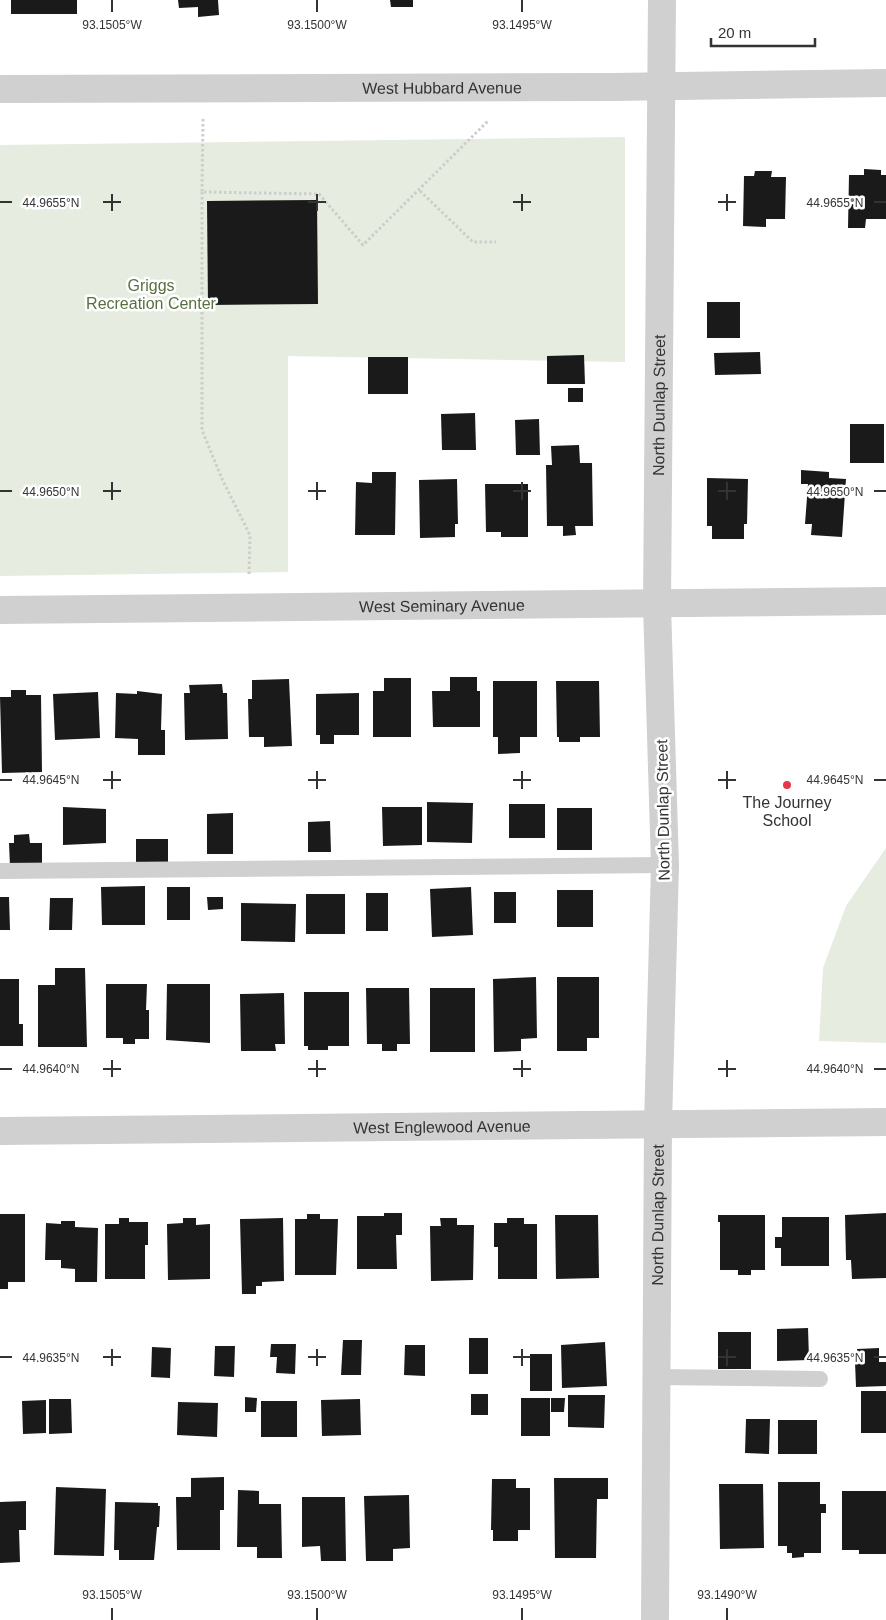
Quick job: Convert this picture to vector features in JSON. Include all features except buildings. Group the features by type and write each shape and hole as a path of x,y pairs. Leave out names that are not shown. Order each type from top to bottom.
{"street":[{"name":"North Dunlap Street","path":"655,1620 658,1377 658,1125 665,865 658,605 662,0"},
{"name":"West Hubbard Avenue","path":"0,89 521,87 886,83"},
{"name":"West Seminary Avenue","path":"0,610 886,602"},
{"name":"West Englewood Avenue","path":"0,1131 886,1122"}],"lane":[{"path":"0,871 665,865"},
{"path":"658,1377 820,1379"}],"path":[{"path":"202,192 319,194 364,245 420,192 521,87"},
{"path":"203,88 202,430 222,479 250,535 250,607"},
{"path":"420,192 473,242 496,242"}],"green space":[{"name":"Griggs Recreation Center","path":"625,137 625,362 288,356 288,572 0,576 0,145"},
{"path":"886,848 886,1043 819,1041 823,968 846,906"}],"place":[{"name":"The Journey School","path":"787,785"}]}
